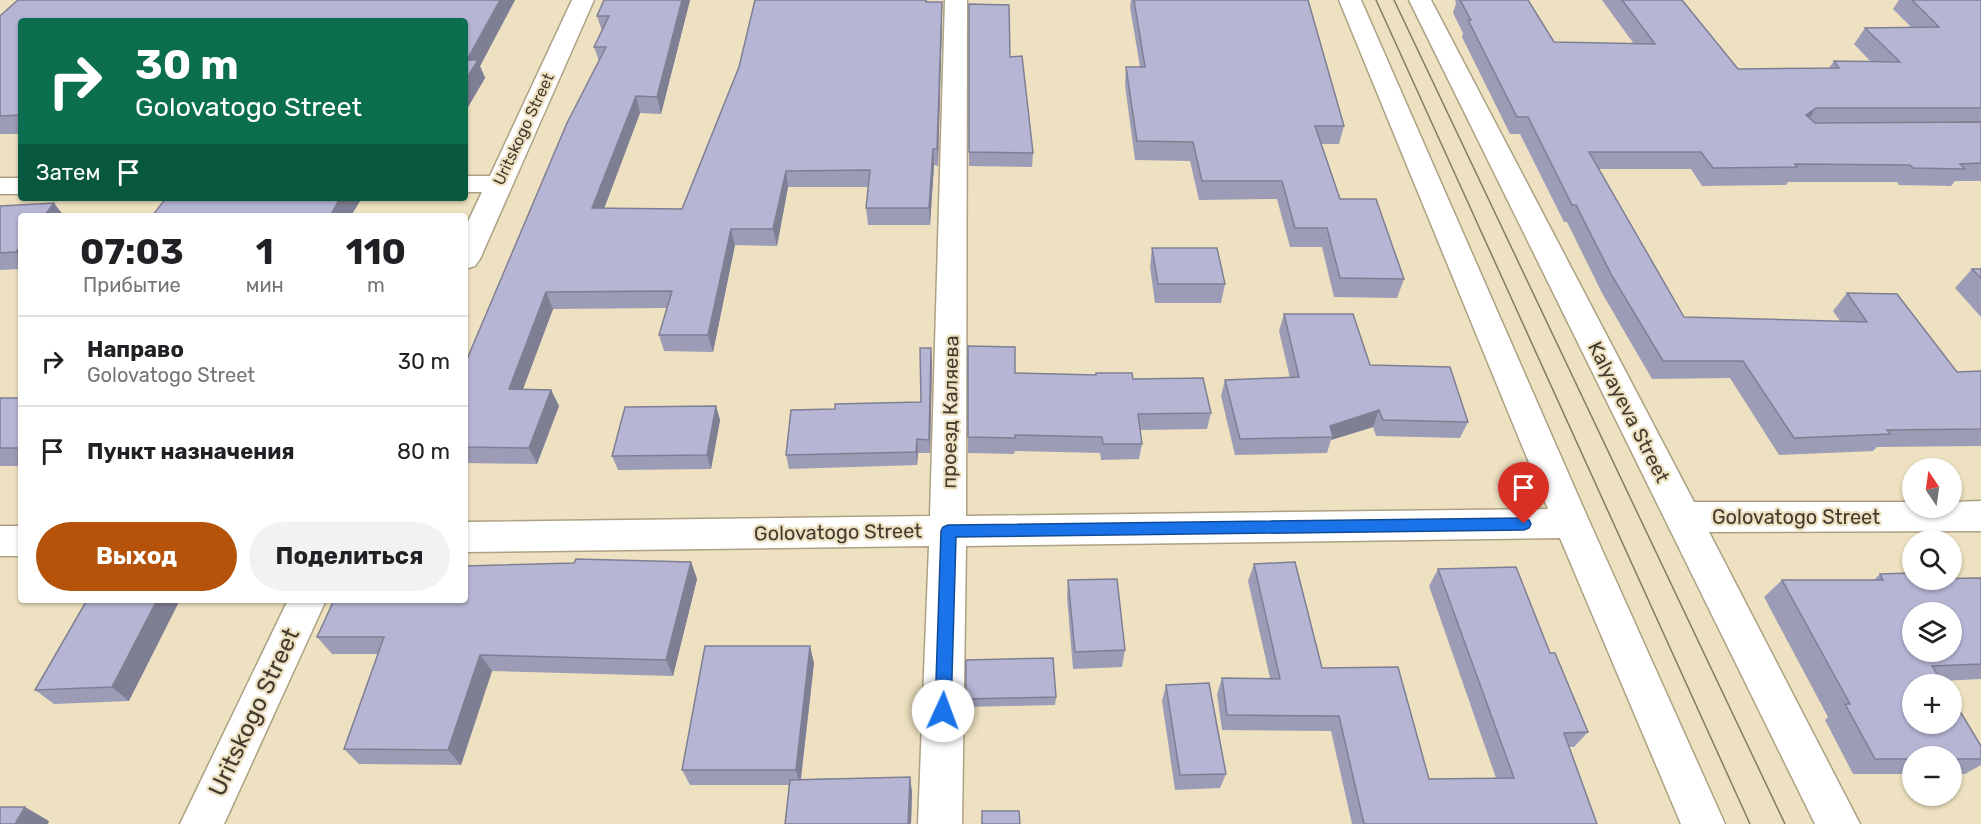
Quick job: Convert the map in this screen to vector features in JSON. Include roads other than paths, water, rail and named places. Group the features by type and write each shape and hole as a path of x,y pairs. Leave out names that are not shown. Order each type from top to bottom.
{"street":[{"name":"Uritskogo Street","path":"468,252 497,184 583,0"},
{"name":"проезд Каляева","path":"940,824 948,531 956,0"},
{"path":"1350,0 1702,824"},
{"name":"Kalyayeva Street","path":"1420,0 1839,824"},
{"path":"468,184 497,184"},
{"path":"0,186 18,186"},
{"name":"Golovatogo Street","path":"1682,517 1981,516"},
{"name":"Golovatogo Street","path":"468,537 1572,524"},
{"path":"0,542 18,541"},
{"name":"Uritskogo Street","path":"202,824 306,603"}],"tram line":[{"path":"1376,0 1750,824"},
{"path":"1394,0 1785,824"}]}
